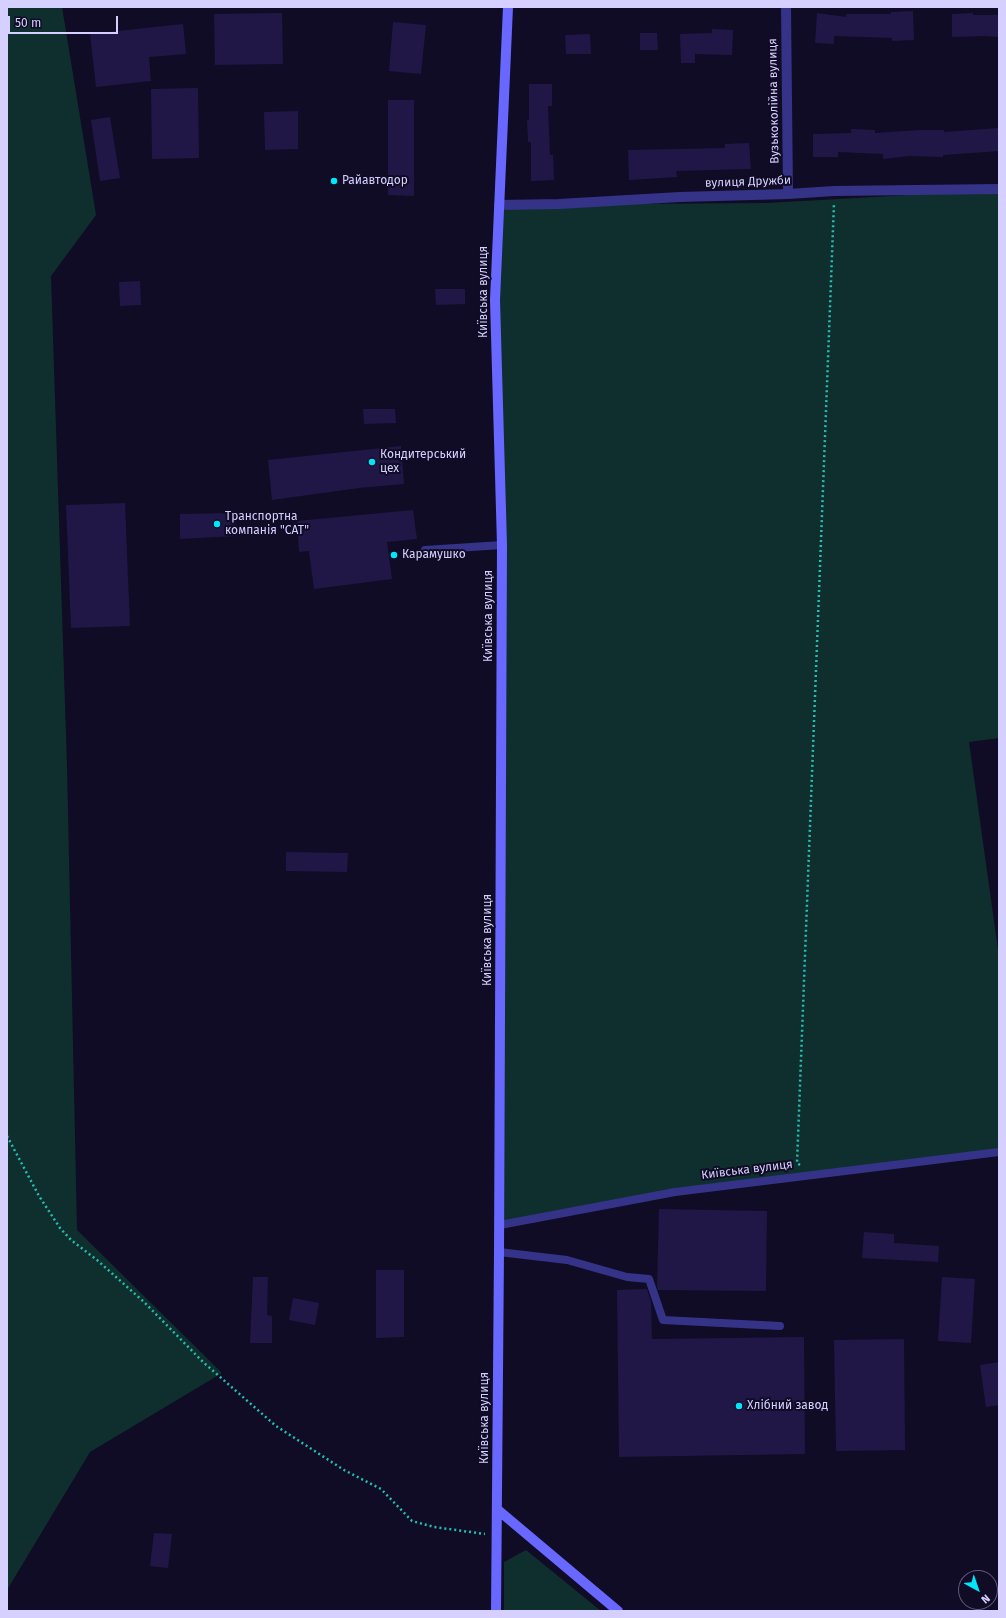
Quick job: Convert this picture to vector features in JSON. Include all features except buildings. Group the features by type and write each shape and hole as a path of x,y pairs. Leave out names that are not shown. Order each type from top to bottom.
{"main road":[{"name":"Київська вулиця","path":"496,1611 500,1225 502,545 495,300 508,7"},
{"path":"498,1510 618,1611"}],"street":[{"name":"Вузькоколійна вулиця","path":"786,7 788,194"},
{"name":"вулиця Дружби","path":"499,205 559,204 680,197 788,194 834,191 999,189"}],"lane":[{"path":"425,550 502,545"},
{"name":"Київська вулиця","path":"500,1225 675,1192 999,1152"},
{"path":"499,1252 567,1260 627,1277 649,1279 663,1320 780,1326"}],"path":[{"path":"818,1175 797,1163 834,191"},
{"path":"7,1136 39,1196 60,1228 71,1240 97,1260 144,1302 203,1362 276,1426 344,1470 381,1489 412,1521 434,1527 497,1536"}],"green space":[{"path":"7,7 62,7 96,215 51,276 67,766 77,1230 222,1373 90,1452 7,1590"},
{"path":"999,190 999,738 969,742 999,957 999,1152 675,1192 500,1225 499,205 767,203"},
{"path":"526,1550 601,1611 504,1611 504,1562"}],"place":[{"name":"Райавтодор","path":"334,181"},
{"name":"Кондитерський цех","path":"372,462"},
{"name":"Транспортна компанія \"САТ\"","path":"217,524"},
{"name":"Карамушко","path":"394,555"},
{"name":"Хлібний завод","path":"739,1406"}]}
